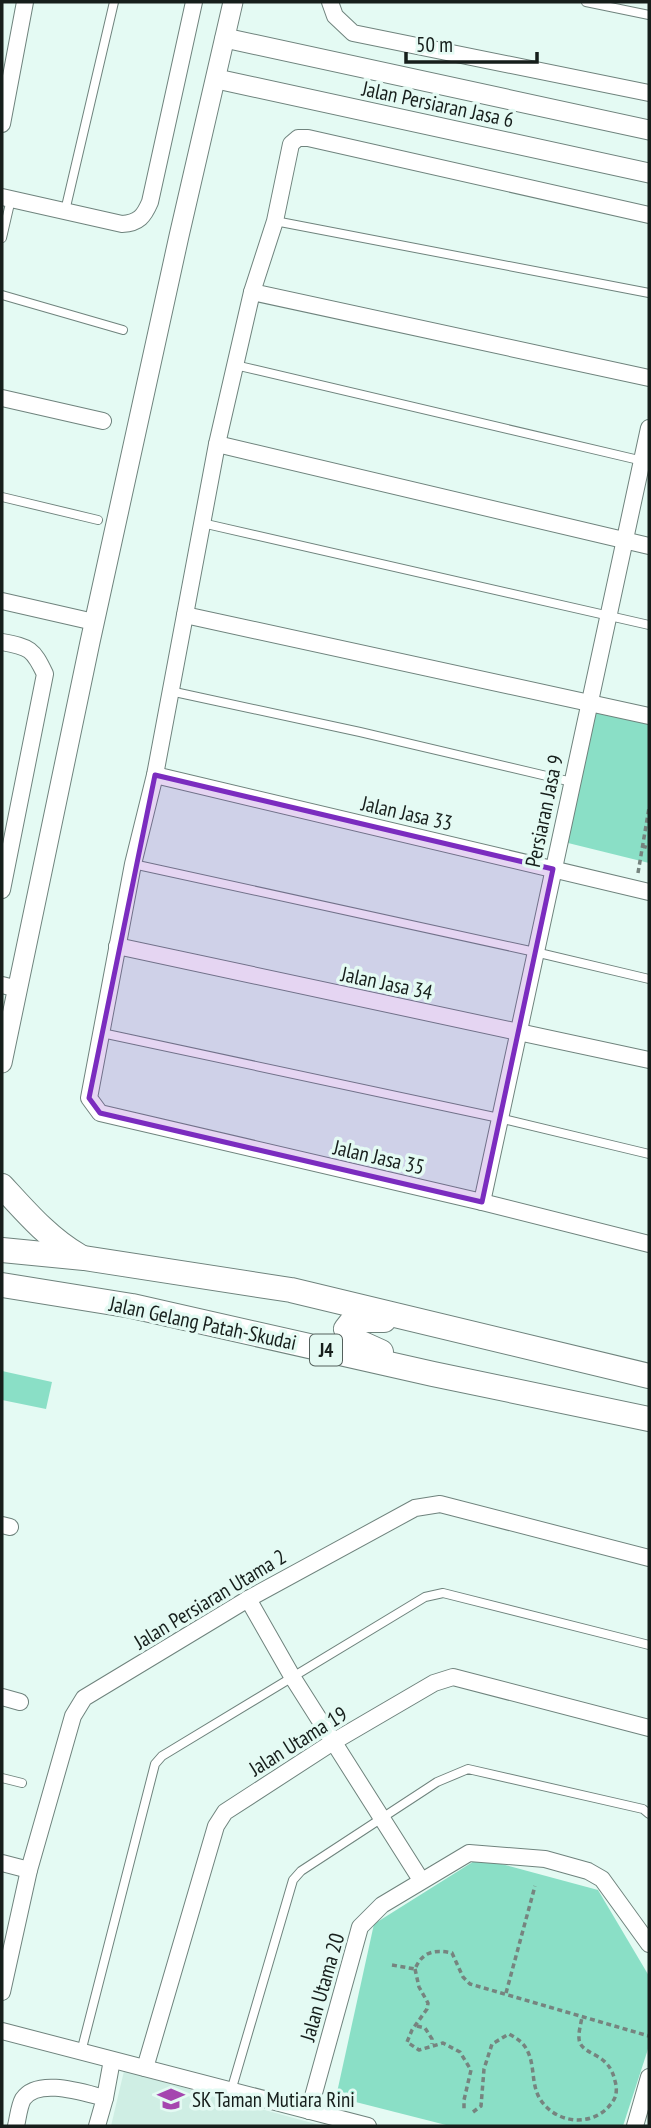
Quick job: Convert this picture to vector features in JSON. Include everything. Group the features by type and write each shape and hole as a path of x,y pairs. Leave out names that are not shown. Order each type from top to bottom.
{"main road":[{"path":"2,1186 65,1248 84,1258"},
{"name":"Jalan Gelang Patah-Skudai","path":"2,1250 84,1258 291,1290 649,1376"},
{"name":"Jalan Gelang Patah-Skudai","path":"2,1285 132,1306 433,1374 649,1419"},
{"path":"433,1374 350,1338 346,1329 353,1320 371,1319 439,1325"}],"street":[{"path":"2,117 25,2"},
{"path":"6,198 122,224 132,223 144,216 150,202 194,2"},
{"path":"2,1063 10,987 233,2"},
{"path":"330,2 335,16 353,33 649,93"},
{"path":"2,29 18,32"},
{"name":"Jalan Persiaran Jasa 6","path":"225,38 649,130"},
{"name":"Jalan Persiaran Jasa 6","path":"216,79 649,173"},
{"path":"102,1032 133,864 155,775 217,444 252,292 275,221 291,144 298,138 308,138 649,215"},
{"path":"252,292 649,377"},
{"path":"2,398 103,421"},
{"name":"Persiaran Jasa 9","path":"482,1202 608,617 646,461 649,428"},
{"path":"217,444 649,546"},
{"path":"2,601 94,622"},
{"path":"185,615 649,716"},
{"path":"2,642 18,645 35,653 45,674 2,890"},
{"name":"Jalan Jasa 33","path":"155,775 642,890"},
{"path":"2,809 19,812"},
{"name":"Jalan Jasa 34","path":"117,946 649,1060"},
{"name":"Jalan Jasa 35","path":"102,1032 89,1098 100,1113 649,1244"},
{"name":"Jalan Persiaran Utama 2","path":"2,1992 29,1870 73,1716 84,1698 248,1599 415,1508 427,1505 440,1504 649,1558"},
{"path":"248,1599 293,1678 421,1880"},
{"name":"Jalan Utama 19","path":"145,2068 216,1826 225,1812 333,1742 434,1683 453,1677 649,1728"},
{"path":"2,1697 20,1702"},
{"name":"Jalan Utama 20","path":"309,2111 360,1927 382,1905 469,1853 545,1859 588,1871 602,1880 648,1939"},
{"path":"2,1863 29,1870"},
{"path":"2,2031 368,2126"},
{"path":"97,2126 112,2060"},
{"path":"635,2126 649,2077"},
{"path":"16,2126 23,2099 32,2091 52,2086 104,2098"}],"lane":[{"path":"65,211 114,2"},
{"path":"586,2 649,15"},
{"path":"2,238 6,198"},
{"path":"275,221 649,293"},
{"path":"2,295 123,330"},
{"path":"235,365 646,461"},
{"path":"2,497 98,520"},
{"path":"201,523 649,625"},
{"path":"170,691 572,782"},
{"path":"133,864 649,979"},
{"path":"102,1032 499,1118 649,1154"},
{"path":"81,2052 155,1764 162,1756 425,1597 443,1593 649,1645"},
{"path":"231,2091 293,1880 301,1871 437,1782 468,1769 643,1809 649,1814"},
{"path":"2,1778 22,1783"}],"path":[{"path":"642,890 642,846 649,808"},
{"path":"642,846 649,848"},
{"path":"506,1993 535,1886"},
{"path":"464,2111 471,2070 460,2052 443,2043 419,2050 407,2042 427,2009 428,2003 419,1987 415,1969 420,1958 426,1954 442,1951 452,1953 463,1977 470,1984 649,2036"},
{"path":"392,1965 415,1969"},
{"path":"473,2112 481,2106 484,2069 492,2044 509,2034 523,2042 530,2055 534,2085 540,2098 558,2116 583,2121 593,2118 609,2106 615,2099 617,2085 614,2074 602,2058 585,2050 580,2044 582,2017"},
{"path":"416,2026 425,2028 432,2039 432,2045"}],"highlighted area":[{"path":"155,775 553,869 482,1202 100,1113 89,1098"}],"shaded area":[{"name":"SK Taman Mutiara Rini","path":"124,2071 323,2126 111,2126"}],"green space":[{"path":"595,697 649,710 649,863 564,842"},
{"path":"2,1371 52,1382 46,1409 2,1400"},
{"path":"479,1858 598,1890 649,1976 649,2046 623,2126 450,2126 336,2097 374,1924"}],"place":[{"name":"SK Taman Mutiara Rini","path":"171,2099"}]}
